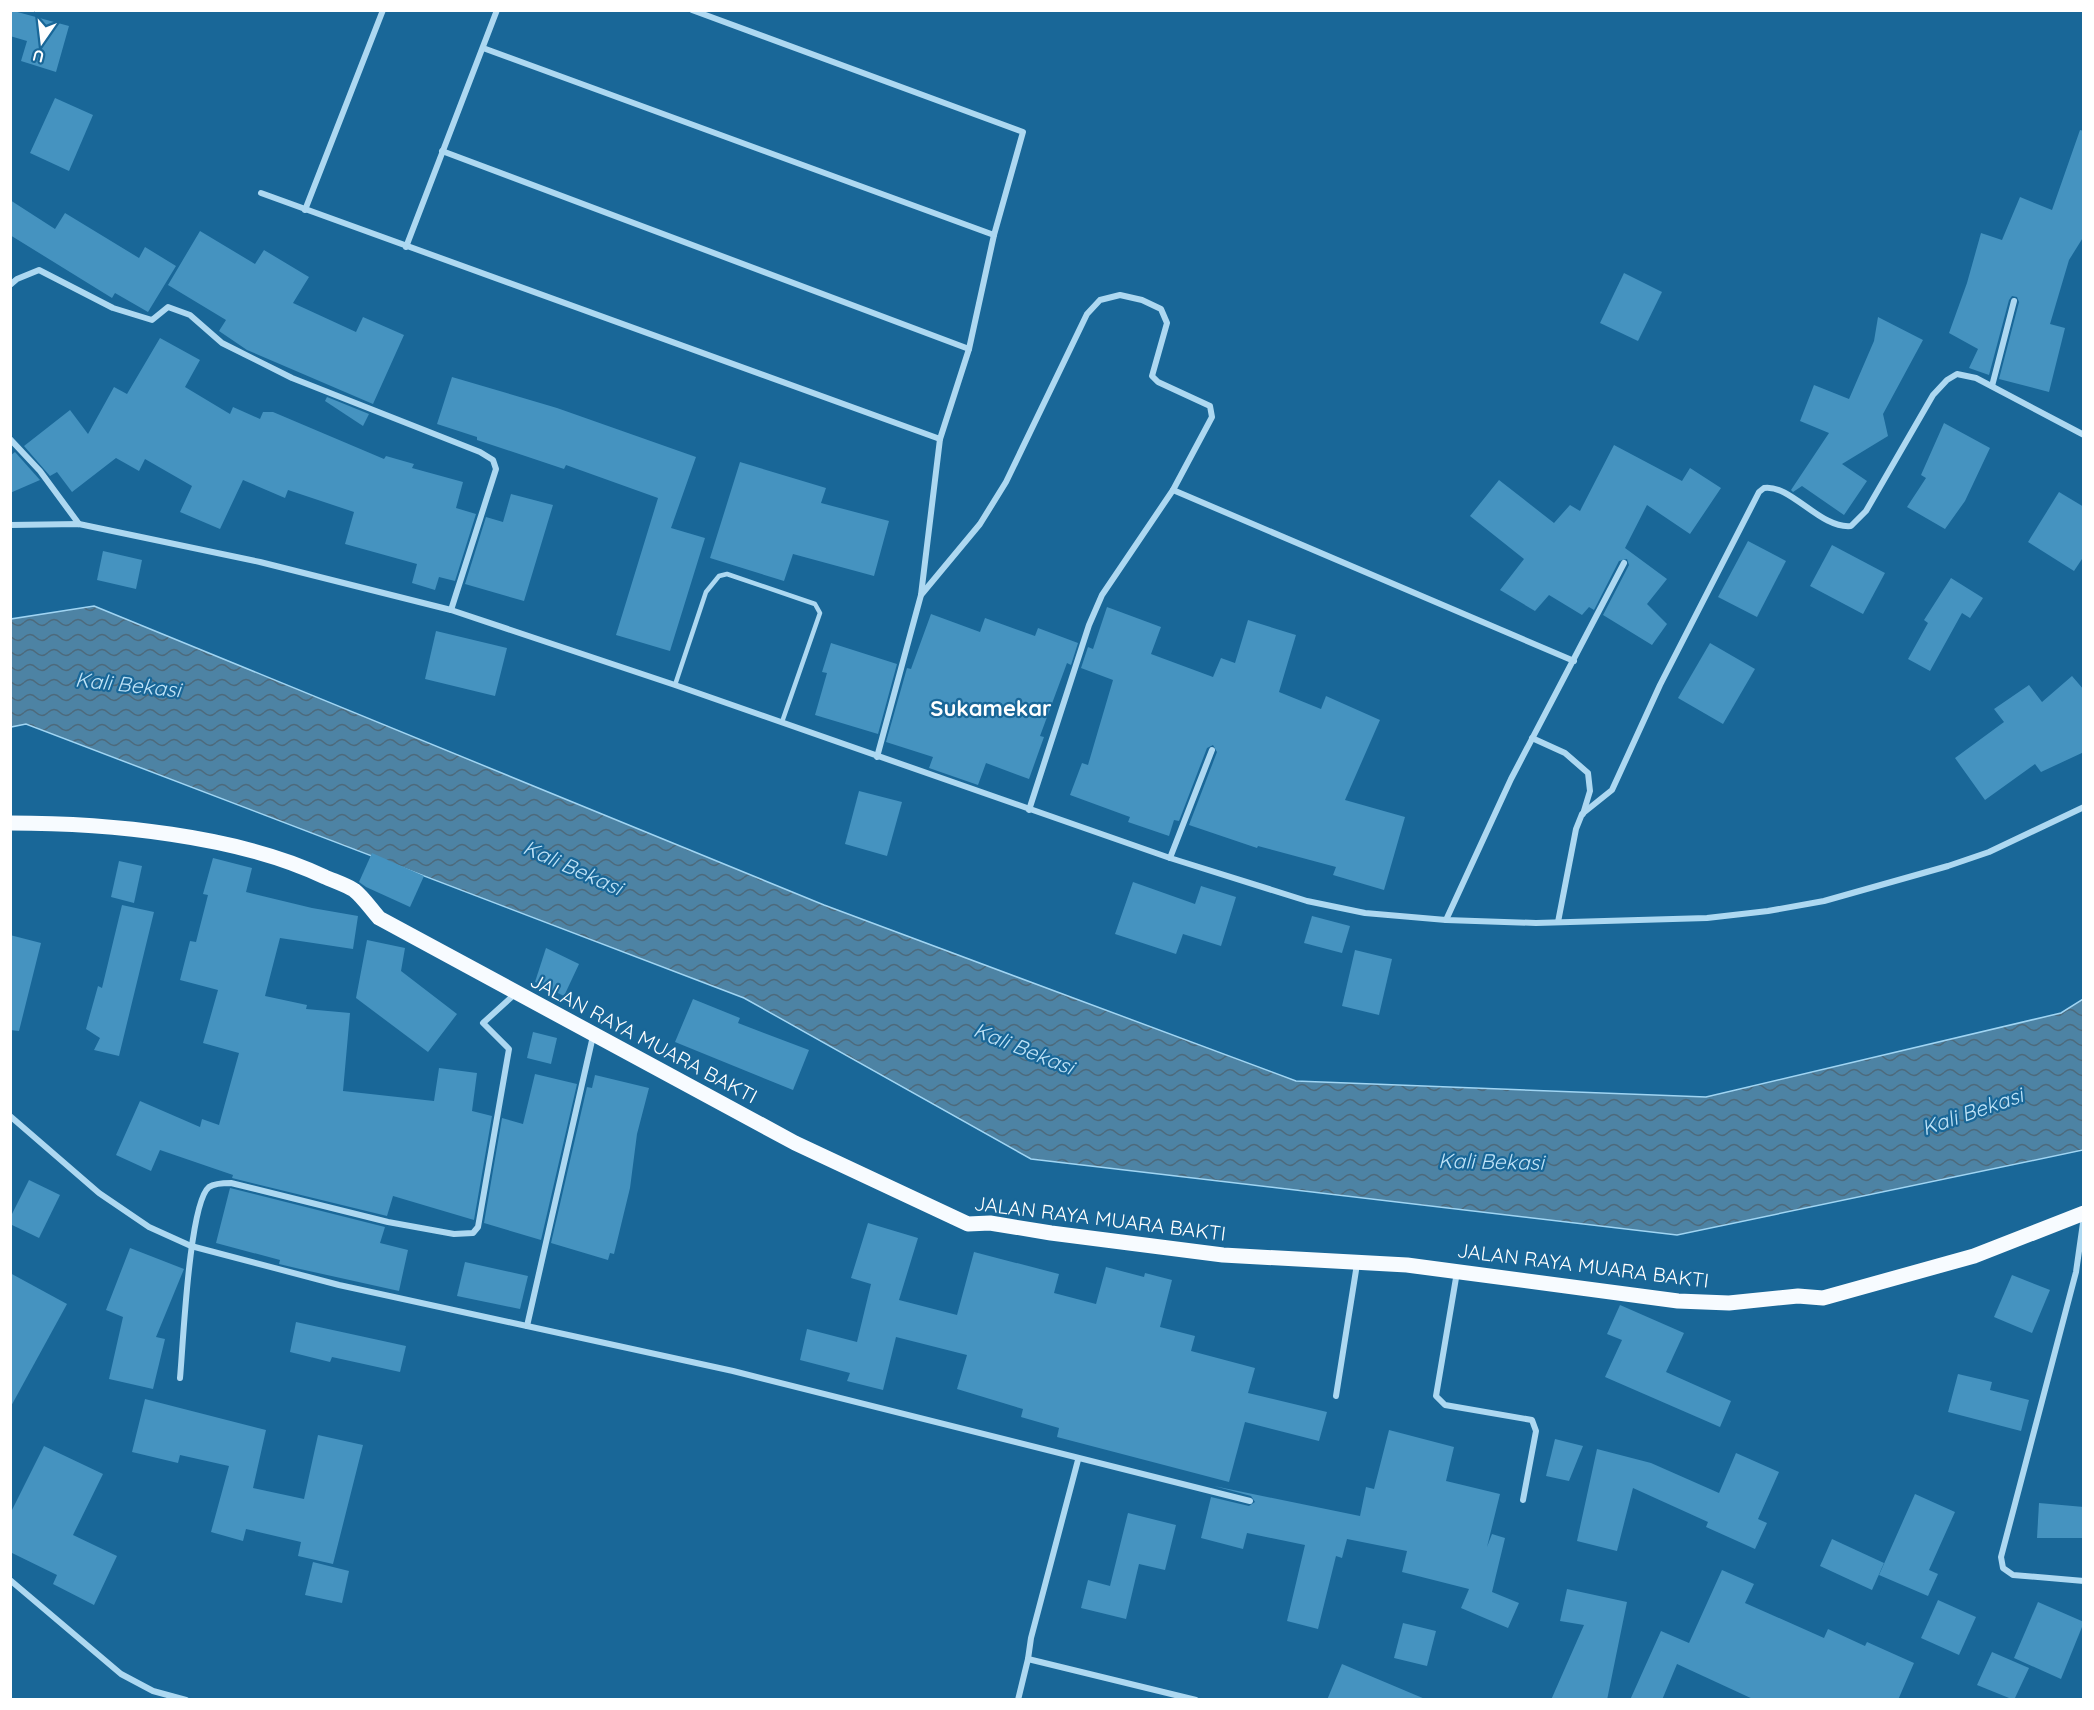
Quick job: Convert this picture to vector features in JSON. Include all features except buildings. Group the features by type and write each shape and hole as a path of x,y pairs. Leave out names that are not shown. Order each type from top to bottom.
{"main road":[{"name":"JALAN RAYA MUARA BAKTI","path":"10,823 47,823 150,833 225,845 289,861 354,891 379,918 795,1143 968,1224 990,1223 1223,1255 1457,1271 1678,1301 1730,1303 1798,1296 1823,1298 1974,1256 2084,1215"}],"street":[{"path":"305,210 383,10"},
{"path":"406,247 497,10"},
{"path":"692,10 1023,132 994,235 969,349 940,439 921,595 877,757"},
{"path":"483,48 994,235"},
{"path":"442,151 969,349"},
{"path":"261,193 940,439"},
{"path":"10,285 17,279 39,270 113,308 152,320 168,307 190,315 222,342 292,378 470,447 493,460 496,470 451,610"},
{"path":"921,595 980,524 1006,482 1087,314 1100,300 1120,295 1142,300 1161,309 1167,323 1152,376 1158,382 1210,406 1213,413 1209,426 1173,490 1102,595 1089,625 1029,810"},
{"path":"1992,386 2014,301"},
{"path":"1582,814 1612,790 1660,685 1759,492 1764,488 1775,489 1833,524 1851,526 1866,511 1934,395 1947,380 1957,374 1964,374 1992,386 2084,435"},
{"path":"10,440 40,471 79,524"},
{"path":"1173,490 1574,661"},
{"path":"10,525 79,524 260,562 451,610 675,685 1170,858 1307,901 1365,913 1446,920 1558,922 1707,918 1768,911 1824,901 1989,852 2084,807"},
{"path":"1446,920 1532,738 1624,563"},
{"path":"1532,738 1565,753 1588,773 1590,791 1576,829 1558,922"},
{"path":"1170,858 1212,750"},
{"path":"180,1378 191,1246 204,1195 209,1187 219,1184 238,1185 388,1222 453,1234 472,1233 478,1227 483,1213 493,1133 509,1049 483,1023 516,993"},
{"path":"527,1326 593,1035"},
{"path":"10,1116 99,1193 149,1227 191,1246 339,1285 733,1371 1078,1460 1250,1501"},
{"path":"2084,1215 2076,1272 2001,1557 2003,1568 2013,1575 2084,1581"},
{"path":"1336,1396 1357,1263"},
{"path":"1457,1271 1436,1396 1445,1405 1532,1420 1536,1431 1523,1500"},
{"path":"1018,1700 1028,1659 1030,1638 1078,1460"},
{"path":"10,1580 121,1674 153,1691 186,1700"},
{"path":"1028,1659 1196,1700"}],"lane":[{"path":"675,685 706,592 719,576 727,574 815,604 820,613 782,722"}],"water":[{"name":"Kali Bekasi","path":"94,606 824,905 1296,1081 1706,1097 2061,1013 2083,999 2083,1150 1677,1235 1031,1159 744,998 26,724 11,727 11,619"}],"district":[{"name":"Sukamekar","path":"991,708"}]}
